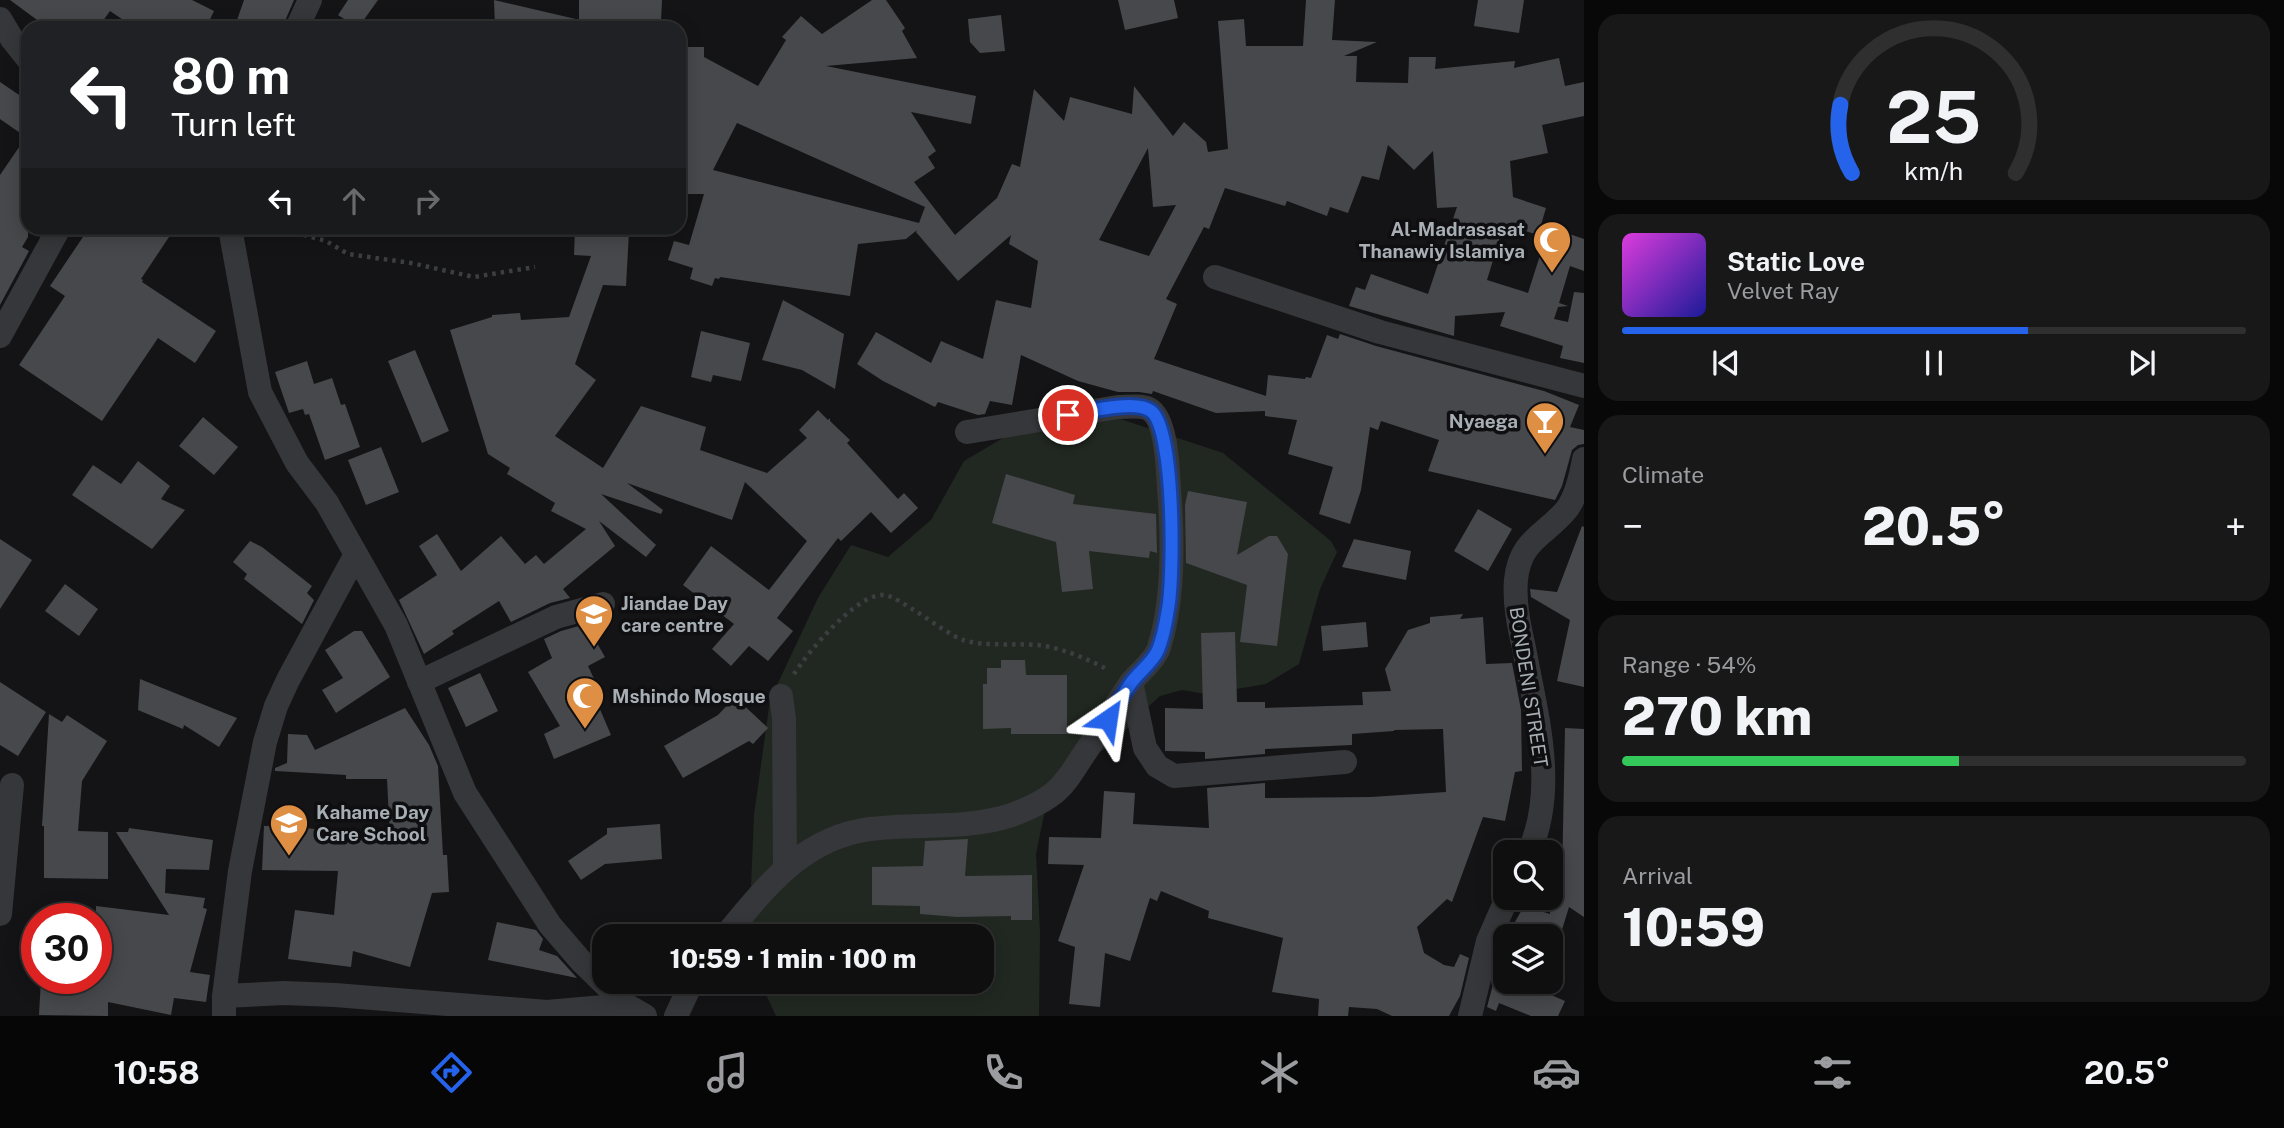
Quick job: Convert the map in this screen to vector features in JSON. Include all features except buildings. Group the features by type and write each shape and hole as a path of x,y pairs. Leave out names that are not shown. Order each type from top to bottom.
{"street":[{"path":"300,21 310,0"},
{"path":"0,19 21,50"},
{"path":"0,336 55,235"},
{"path":"231,235 260,392 297,463 327,503 396,625 465,793 550,925 581,961 636,1011"},
{"path":"1215,277 1380,332 1584,386"},
{"path":"735,924 785,868 818,845 839,836 870,829 974,823 1010,815 1052,796 1066,781 1131,682 1157,652 1169,608 1170,501 1160,420 1150,409 1118,407 967,432"},
{"name":"BONDENI STREET","path":"1533,840 1541,815 1543,766 1517,617 1516,579 1521,554 1573,499 1584,459"},
{"path":"355,556 275,706 265,742 240,871 224,1006 284,993 547,1012 636,1011"},
{"path":"419,682 556,617 603,604"},
{"path":"1131,682 1145,748 1157,766 1174,776 1345,762"},
{"path":"781,696 784,719 785,868"},
{"path":"0,914 12,785"},
{"path":"1470,1016 1488,941 1502,910"},
{"path":"676,1016 686,994"}],"path":[{"path":"304,235 326,241 348,254 411,263 474,277 535,267"},
{"path":"781,696 802,662 833,626 867,598 884,594 963,640 1058,649 1095,663 1131,682"}],"shaded area":[{"path":"1066,401 1223,453 1331,541 1337,552 1320,589 1299,664 1266,684 1206,694 1182,690 1160,696 1117,740 1086,762 1045,810 1036,854 1040,932 1039,1016 776,1016 766,994 994,994 994,924 749,924 754,815 770,700 818,598 851,545 888,557 931,520 964,461"}],"place":[{"name":"Al-Madrasasat Thanawiy Islamiya","path":"1552,274"},
{"name":"Nyaega","path":"1545,455"},
{"name":"Jiandae Day care centre","path":"594,648"},
{"name":"Mshindo Mosque","path":"585,730"},
{"name":"Kahame Day Care School","path":"289,857"}],"route":[{"path":"1068,415 1118,407 1150,409 1160,420 1167,461 1171,537 1169,608 1157,652 1131,682 1108,719"}]}
